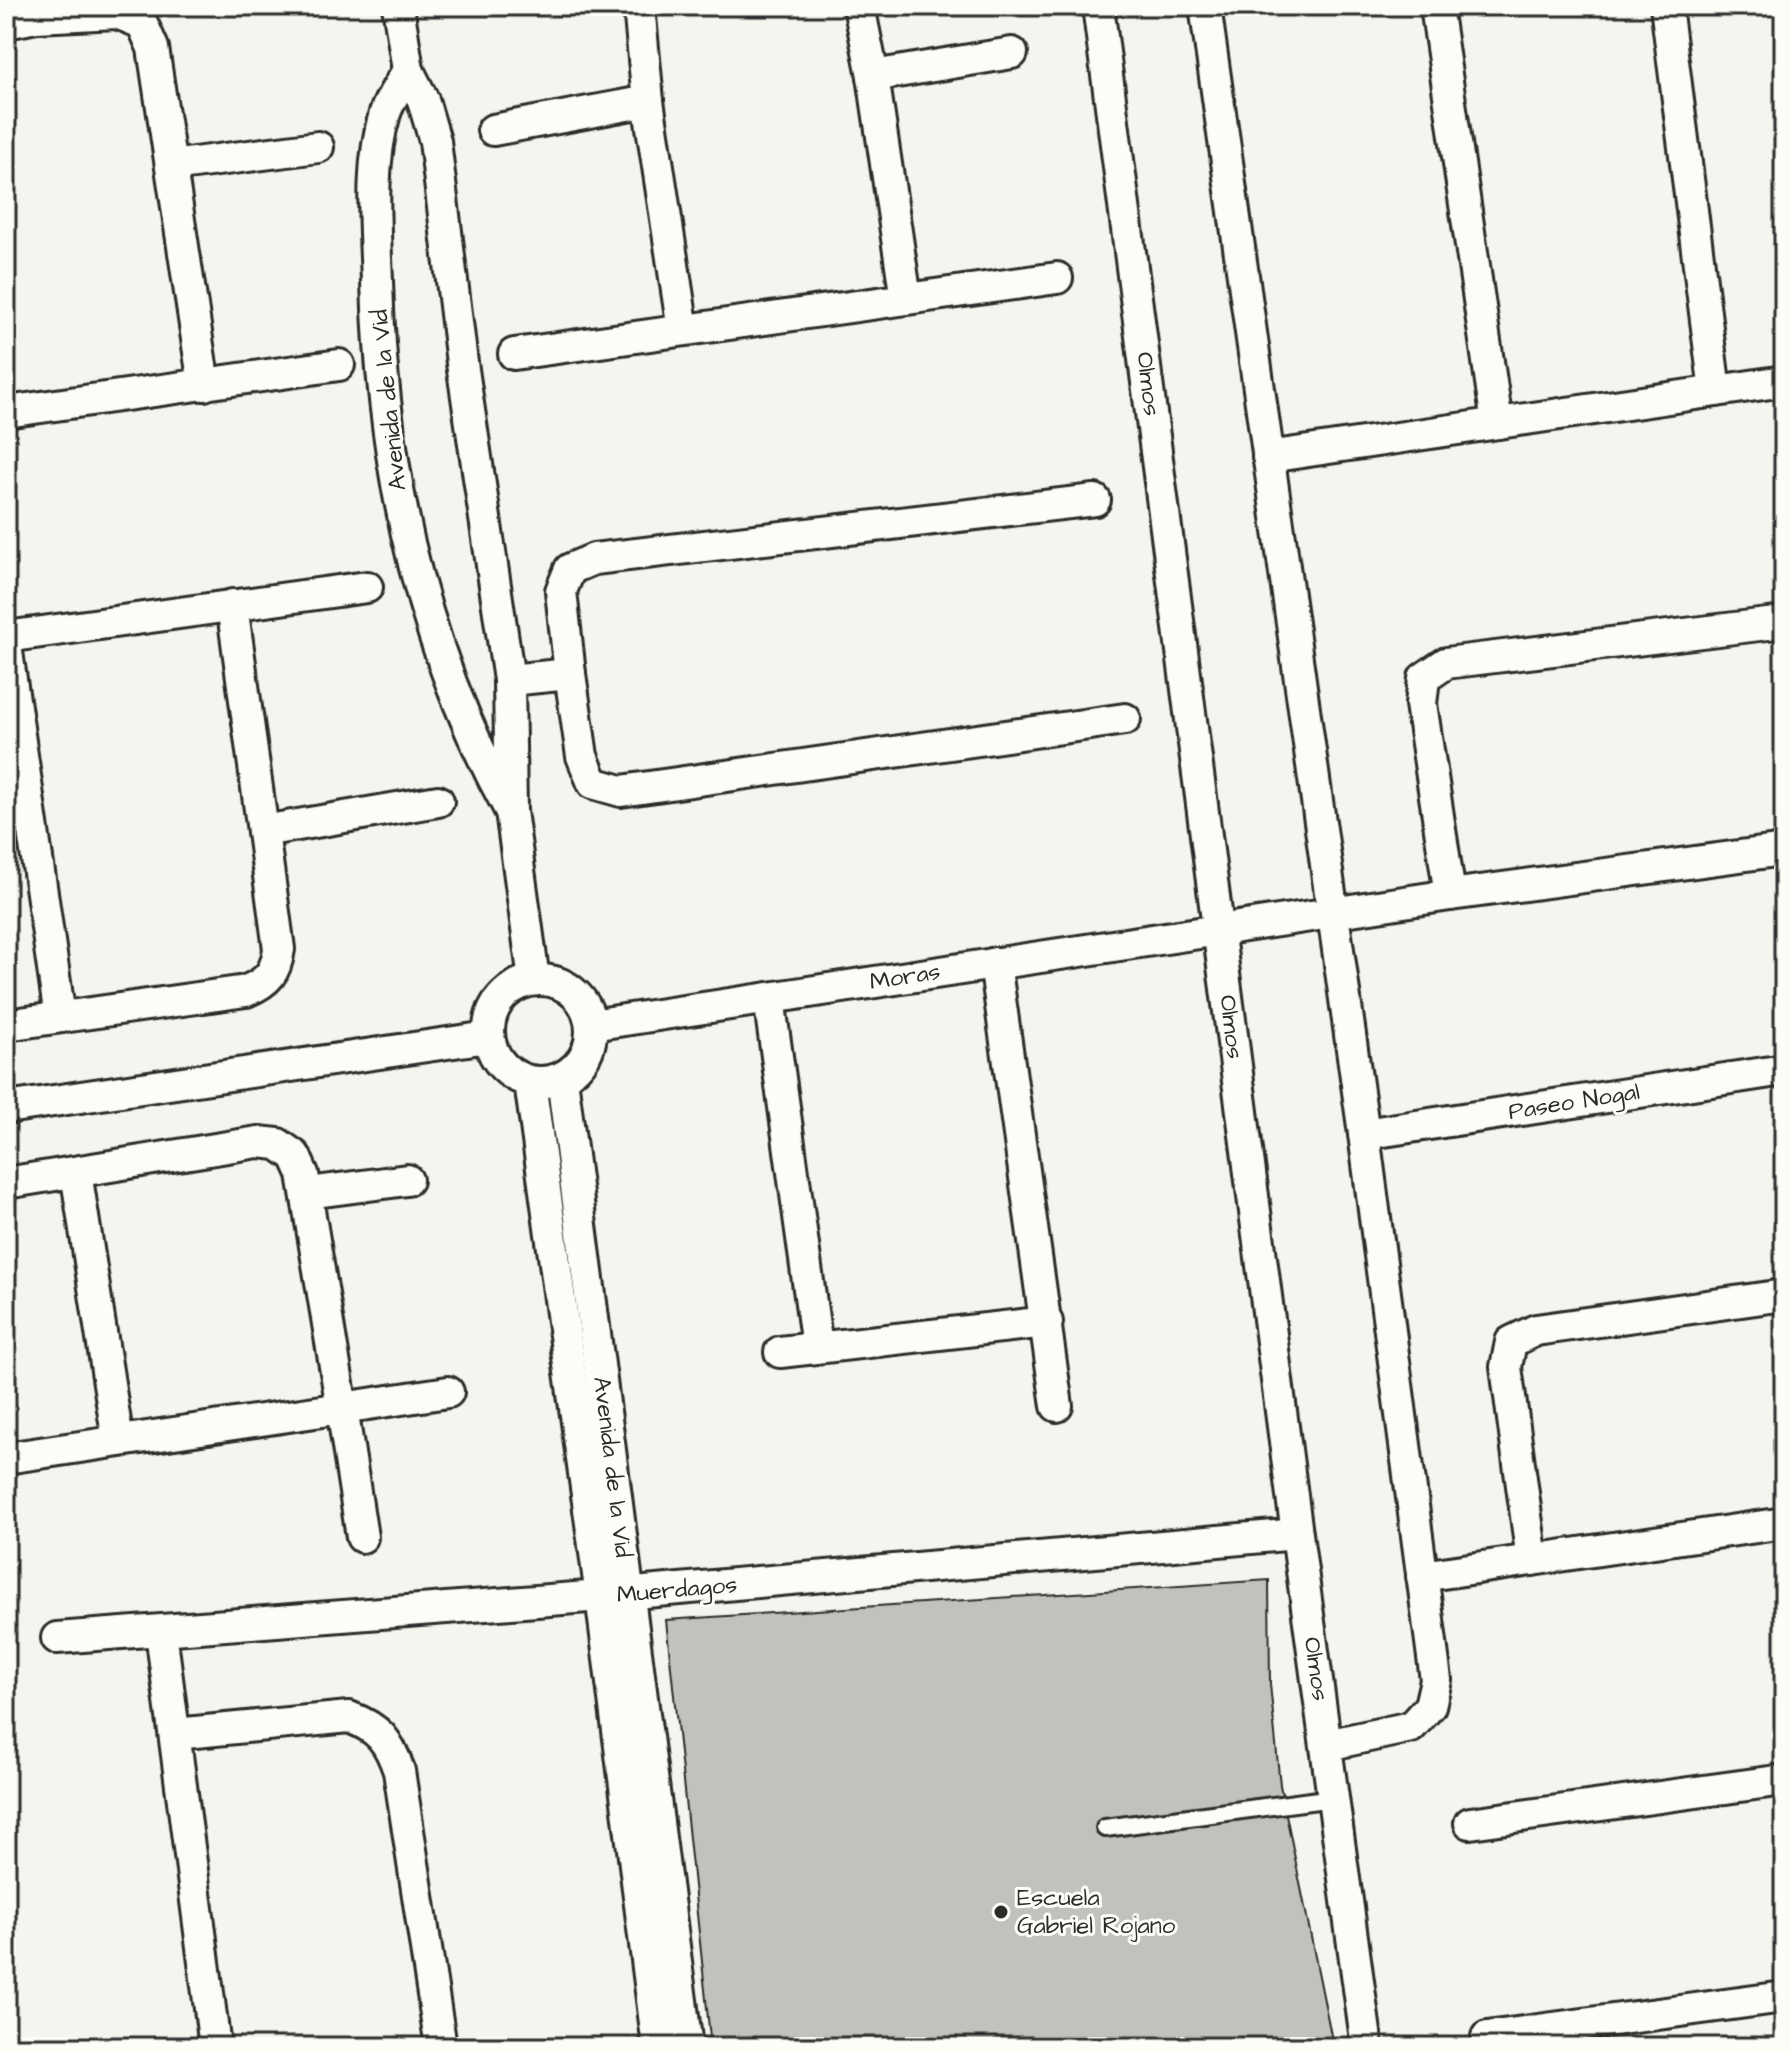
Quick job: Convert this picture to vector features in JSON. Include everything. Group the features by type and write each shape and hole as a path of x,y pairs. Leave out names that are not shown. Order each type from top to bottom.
{"street":[{"name":"Avenida de la Vid","path":"398,6 408,70 423,100 435,141 462,363 509,680 511,811 534,980"},
{"path":"639,6 648,101 683,330"},
{"path":"859,6 873,76 906,299"},
{"name":"Olmos","path":"1098,6 1367,2047"},
{"path":"1205,6 1364,1134 1436,1680 1430,1706 1411,1727 1327,1745"},
{"path":"1436,6 1497,423"},
{"path":"1666,6 1715,391"},
{"path":"6,23 35,12 117,13 142,23 153,48 204,385"},
{"path":"873,76 1012,53"},
{"name":"Avenida de la Vid","path":"408,70 385,112 374,186 378,335 391,460 425,609 475,747 511,811"},
{"path":"493,130 648,101"},
{"path":"171,166 318,147"},
{"path":"514,354 1057,278"},
{"path":"6,412 339,365"},
{"path":"1268,457 1784,381"},
{"path":"1095,500 594,559 570,569 561,591 570,674 582,756 593,783 621,791 1125,719"},
{"path":"6,637 367,587"},
{"path":"6,1025 246,991 264,984 276,968 279,949 232,605"},
{"path":"1450,895 1421,704 1424,678 1446,663 1784,622"},
{"path":"6,645 60,1017"},
{"path":"509,680 570,674"},
{"path":"263,831 438,801"},
{"name":"Moras","path":"591,1025 1450,895 1784,850"},
{"path":"995,963 1057,1406"},
{"path":"534,980 550,981 571,991 587,1009 591,1025 585,1056 562,1078 530,1082 502,1067 488,1037 489,1021 505,993 534,980"},
{"path":"769,998 817,1347"},
{"path":"6,1108 488,1037"},
{"name":"Paseo Nogal","path":"1364,1134 1784,1070"},
{"name":"Avenida de la Vid","path":"562,1078 658,2047"},
{"name":"Avenida de la Vid","path":"530,1082 687,2047"},
{"path":"6,1183 258,1142 278,1144 295,1156 308,1193 362,1537"},
{"path":"76,1172 118,1441"},
{"path":"308,1193 407,1180"},
{"path":"1532,1560 1506,1367 1511,1342 1536,1330 1784,1295"},
{"path":"780,1352 1047,1322"},
{"path":"6,1458 448,1392"},
{"path":"1422,1576 1784,1523"},
{"name":"Muerdagos","path":"57,1638 614,1595 1297,1534"},
{"path":"161,1632 215,2047"},
{"path":"175,1734 349,1717 373,1726 390,1745 399,1771 441,2047"},
{"path":"1470,1823 1784,1780"},
{"path":"1487,2037 1784,1997"}],"lane":[{"path":"1105,1828 1333,1798"}],"building":[{"name":"Escuela Gabriel Rojano","path":"1269,1580 1270,1684 1280,1785 1332,2040 1286,2047 711,2047 666,1620"}],"place":[{"name":"Escuela Gabriel Rojano","path":"1001,1912"}]}
